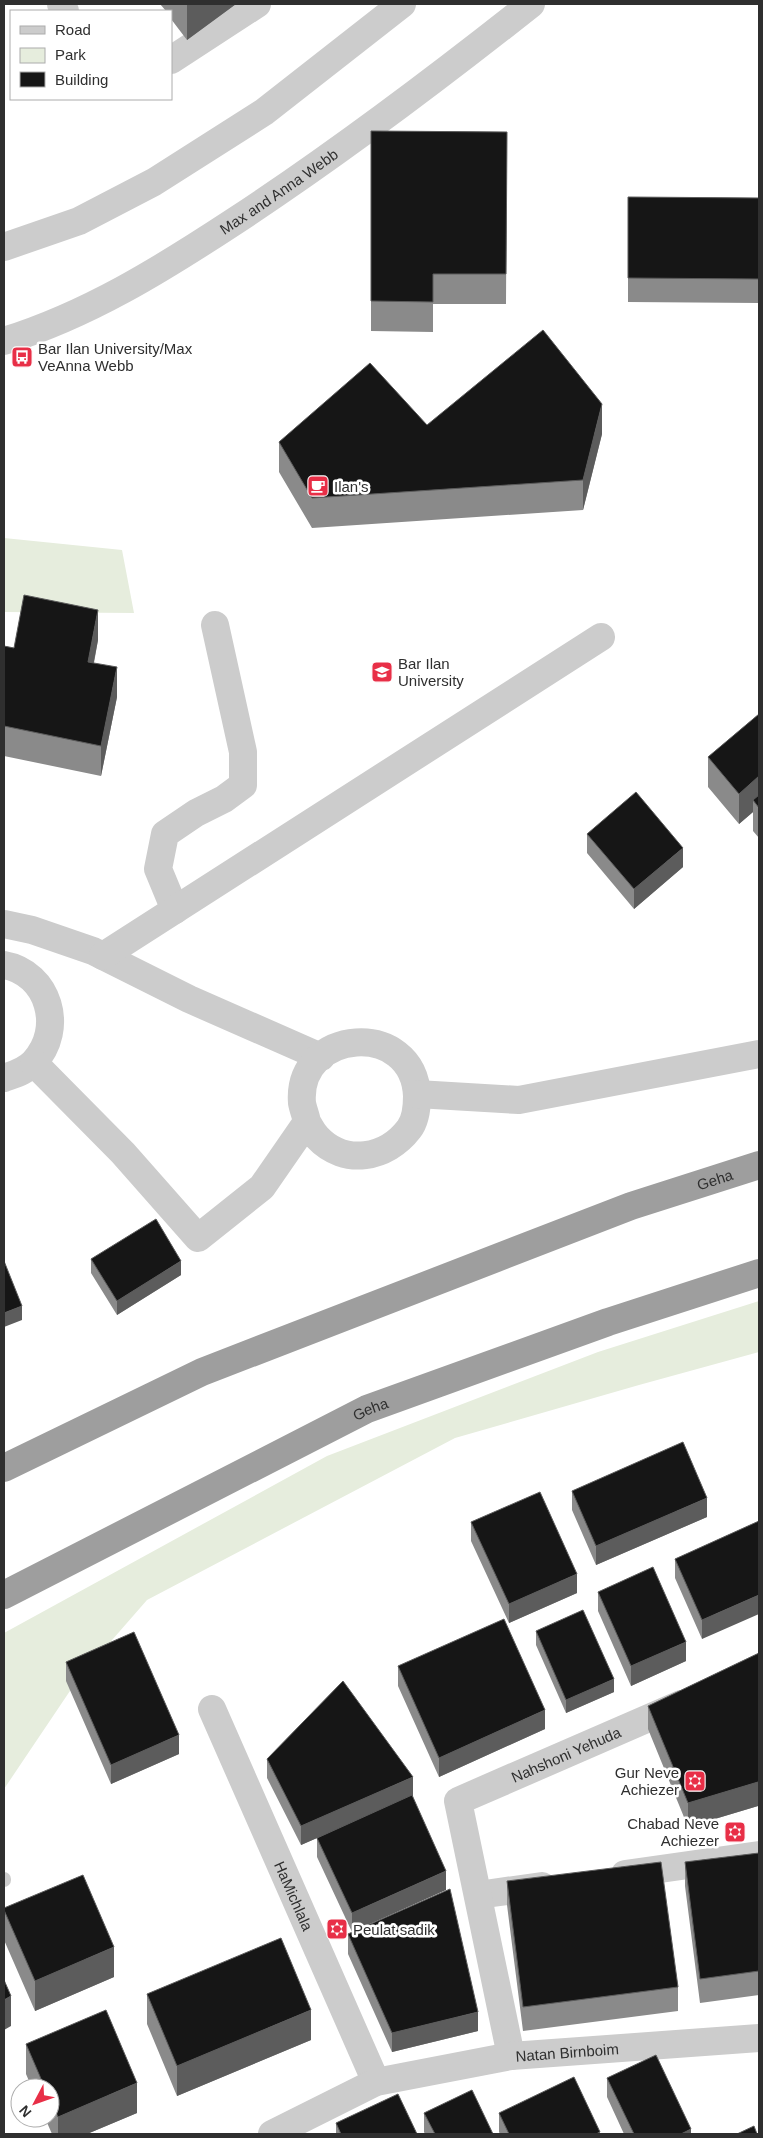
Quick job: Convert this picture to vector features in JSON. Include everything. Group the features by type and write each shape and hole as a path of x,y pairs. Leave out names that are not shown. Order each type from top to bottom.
{"highway":[{"name":"Geha","path":"4,1468 202,1372 631,1206 759,1165"},
{"name":"Geha","path":"4,1594 368,1409 608,1322 759,1273"}],"street":[{"path":"172,59 257,4"},
{"path":"4,247 78,221 154,182 264,112 402,4"},
{"name":"Max and Anna Webb","path":"4,340 74,314 167,266 290,186 453,65 531,4"},
{"path":"176,910 158,869 166,834 196,813 224,799 244,785 243,752 215,625"},
{"path":"103,956 601,638"},
{"path":"4,924 32,930 103,956 188,999 321,1057"},
{"path":"4,965 14,967 30,976 43,991 50,1009 50,1029 45,1048 34,1063 19,1073 4,1078"},
{"path":"361,1041 380,1045 397,1054 409,1068 417,1094 417,1106 411,1126 401,1140 386,1150 368,1156 350,1155 333,1149 318,1138 307,1122 302,1103 304,1084 312,1066 321,1057 342,1044 361,1041"},
{"path":"417,1094 519,1100 759,1054"},
{"path":"34,1063 123,1153 198,1238 262,1187 307,1122"},
{"name":"Nahshoni Yehuda","path":"511,2056 458,1801 704,1693"},
{"name":"HaMichlala","path":"212,1709 376,2082"},
{"path":"604,1877 759,1855"},
{"path":"478,1895 565,1883"},
{"name":"Natan Birnboim","path":"272,2134 376,2082 511,2056 759,2038"}],"green space":[{"path":"4,538 122,550 134,613 4,612"},
{"path":"759,1301 759,1352 455,1438 147,1600 78,1679 4,1789 4,1633 327,1456 598,1352"}],"building":[{"path":"371,131 507,132 506,274 433,274 433,302 371,301"},
{"path":"628,197 759,198 759,279 628,278"},
{"path":"543,330 602,404 583,480 312,498 279,442 370,363 427,425"},
{"path":"24,595 98,610 88,662 117,667 101,746 4,726 4,646 14,648"},
{"path":"759,714 759,776 739,794 708,757"},
{"path":"636,792 683,848 634,889 587,834"},
{"path":"759,795 759,808 753,800"},
{"path":"156,1219 181,1261 117,1301 91,1259"},
{"path":"4,1261 22,1306 4,1313"},
{"path":"683,1442 707,1498 596,1546 572,1491"},
{"path":"540,1492 577,1574 509,1604 471,1522"},
{"path":"759,1521 759,1595 702,1620 675,1559"},
{"path":"653,1567 686,1642 631,1666 598,1592"},
{"path":"583,1610 614,1679 566,1700 536,1631"},
{"path":"504,1619 545,1710 439,1758 398,1666"},
{"path":"134,1632 179,1735 111,1765 66,1662"},
{"path":"759,1653 759,1786 758,1782 688,1803 648,1706"},
{"path":"343,1681 413,1777 301,1826 267,1759"},
{"path":"412,1795 446,1871 352,1913 317,1838"},
{"path":"759,1853 759,1971 700,1979 685,1862"},
{"path":"661,1862 678,1987 523,2007 507,1881"},
{"path":"83,1875 114,1947 35,1981 4,1908"},
{"path":"450,1889 478,2012 392,2033 348,1934"},
{"path":"281,1938 311,2010 177,2066 147,1994"},
{"path":"4,1980 11,1996 4,2000"},
{"path":"106,2010 137,2083 60,2116 60,2078 41,2078 26,2044"},
{"path":"656,2055 691,2129 681,2134 634,2134 607,2078"},
{"path":"574,2077 600,2132 596,2134 509,2134 499,2113"},
{"path":"472,2090 493,2134 435,2134 424,2113"},
{"path":"398,2094 417,2134 341,2134 336,2123"},
{"path":"754,2126 757,2134 737,2134"}],"place":[{"name":"Bar Ilan University/Max VeAnna Webb","path":"22,357"},
{"name":"Ilan's","path":"318,486"},
{"name":"Bar Ilan University","path":"382,672"},
{"name":"Gur Neve Achiezer","path":"695,1781"},
{"name":"Chabad Neve Achiezer","path":"735,1832"},
{"name":"Peulat sadik","path":"337,1929"}]}
